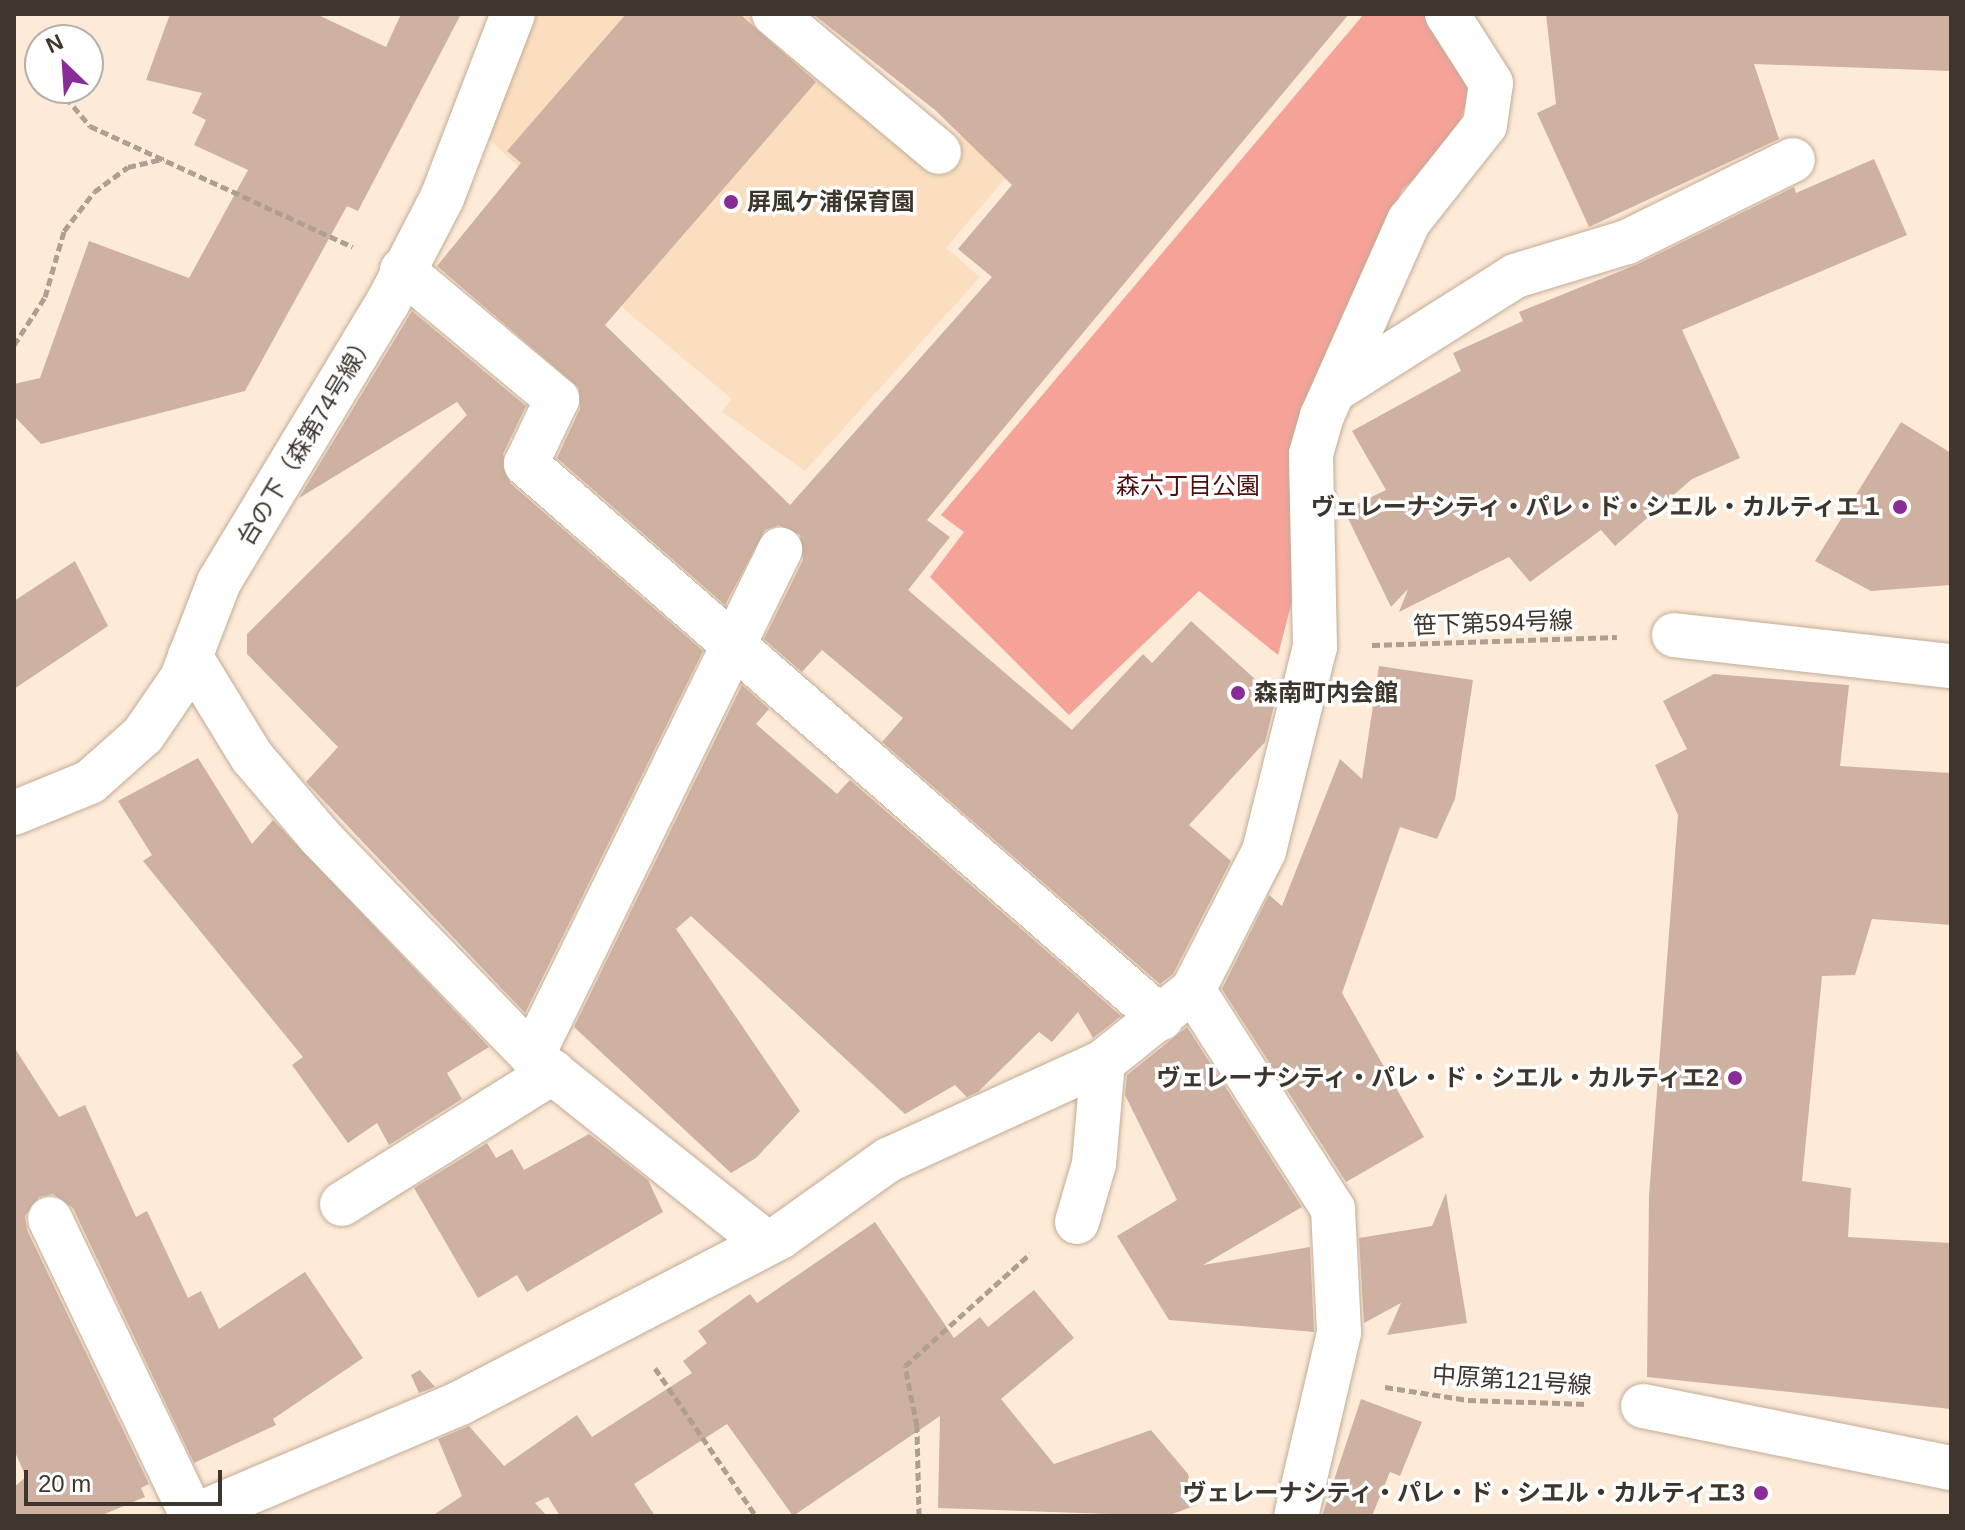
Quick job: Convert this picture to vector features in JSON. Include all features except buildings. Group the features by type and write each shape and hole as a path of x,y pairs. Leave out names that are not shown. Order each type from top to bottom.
{"street":[{"name":"台の下（森第74号線）","path":"23,809 90,782 143,735 190,656 219,582 442,198 513,14"},
{"path":"774,14 939,152"},
{"path":"50,1219 193,1516 460,1403 766,1243 888,1160 1103,1062 1161,1018 1193,990 1264,851 1315,647 1311,454 1409,221 1485,125 1491,83 1447,14"},
{"path":"1338,388 1515,276 1627,242 1793,160"},
{"path":"402,270 557,399 526,464 1161,1018"},
{"path":"342,1204 542,1064 780,550"},
{"path":"1674,635 1951,666"},
{"path":"190,656 281,792 542,1064 766,1243"},
{"path":"1193,990 1333,1209 1339,1333 1331,1378 1296,1516"},
{"path":"1079,1216 1094,1164 1103,1062"},
{"path":"1643,1406 1951,1468"}],"path":[{"path":"71,104 90,126 402,270"},
{"path":"14,345 45,297 64,231 94,192 128,167 165,158"},
{"name":"笹下第594号線","path":"1315,647 1674,635"},
{"path":"919,1516 917,1426 905,1366 1079,1216"},
{"path":"620,1317 756,1516"},
{"name":"中原第121号線","path":"1331,1378 1468,1400 1643,1406"}],"shaded area":[{"name":"屏風ケ浦保育園","path":"528,14 745,14 941,173 1024,14 1082,88 946,248 980,277 805,471 722,412 732,399 600,289 532,180 479,129"}],"green space":[{"name":"森六丁目公園","path":"1364,14 1424,14 1440,26 1469,92 1455,140 1402,190 1306,407 1292,601 1278,655 1199,591 1069,715 930,577 964,532 941,515"}],"place":[{"name":"屏風ケ浦保育園","path":"731,202"},
{"name":"ヴェレーナシティ・パレ・ド・シエル・カルティエ１","path":"1900,507"},
{"name":"森南町内会館","path":"1238,693"},
{"name":"ヴェレーナシティ・パレ・ド・シエル・カルティエ2","path":"1735,1078"},
{"name":"ヴェレーナシティ・パレ・ド・シエル・カルティエ3","path":"1761,1493"}]}
